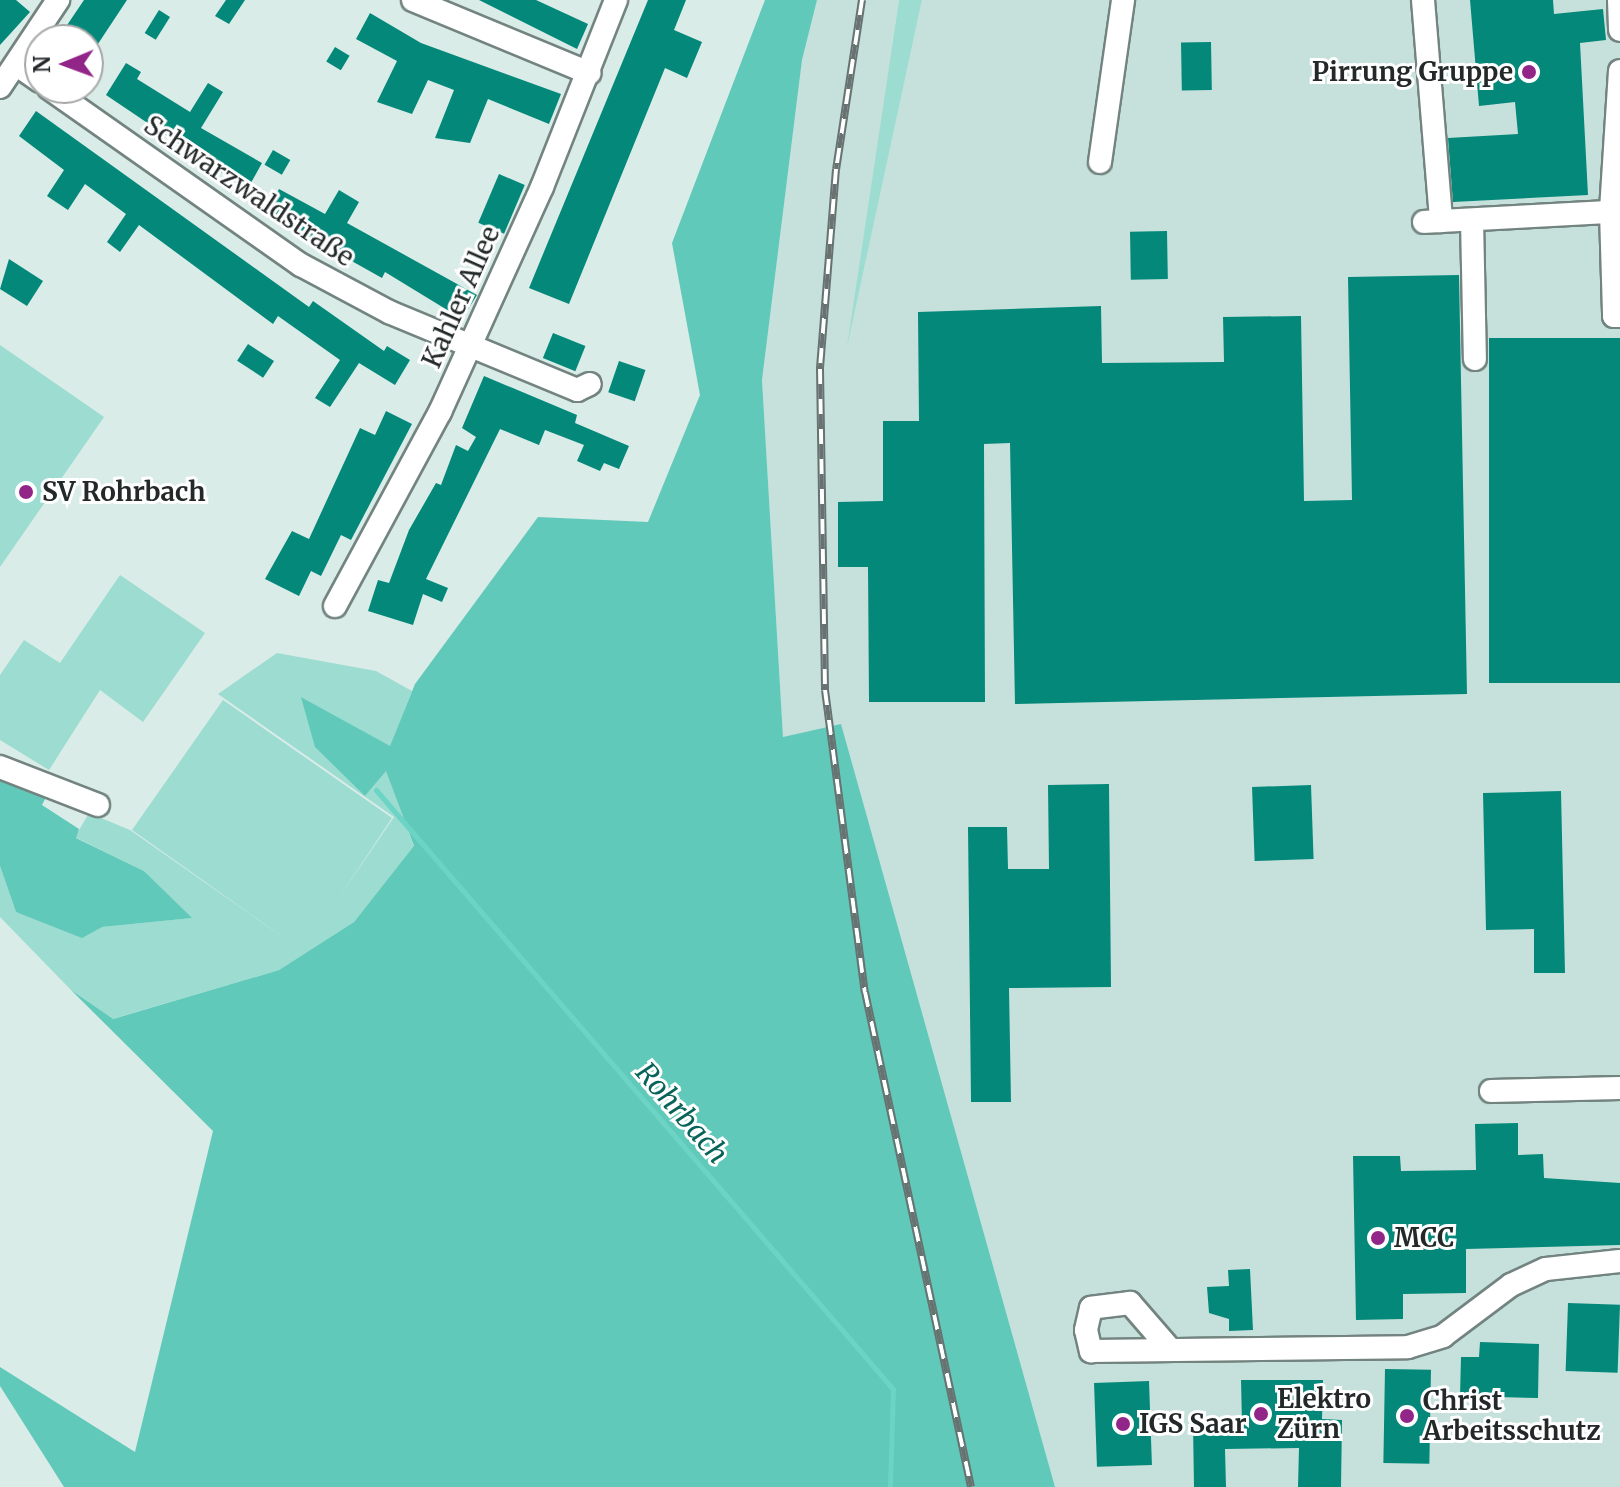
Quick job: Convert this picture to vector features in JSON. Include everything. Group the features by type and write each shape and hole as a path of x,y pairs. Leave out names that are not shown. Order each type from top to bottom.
{"street":[{"path":"0,87 58,0"},
{"path":"413,0 589,73"},
{"name":"Kahler Allee","path":"335,606 409,478 589,73 616,0"},
{"path":"1100,162 1123,0"},
{"path":"1423,0 1432,221 1611,212"},
{"path":"1619,0 1620,30"},
{"path":"17,65 24,70"},
{"path":"1620,71 1611,212 1614,316 1620,316"},
{"name":"Schwarzwaldstraße","path":"72,104 301,265 469,346 577,390 590,384"},
{"path":"1472,220 1475,359"},
{"path":"0,767 98,805"},
{"path":"1491,1091 1620,1088"},
{"path":"1169,1348 1408,1347 1443,1336 1511,1285 1546,1269 1620,1261"}],"shaded area":[{"path":"817,0 899,0 850,330 922,0 1620,0 1620,1487 1055,1487 841,725 783,738 762,380 802,60"}],"green space":[{"path":"765,0 817,0 802,60 762,380 783,737 841,724 1055,1487 64,1487 0,1386 0,1367 135,1452 213,1131 71,990 113,1019 279,970 354,922 414,846 386,771 365,796 315,747 301,697 390,746 415,684 538,517 648,522 700,395 672,243"},
{"path":"899,0 922,0 847,347"},
{"name":"SV Rohrbach","path":"0,345 104,417 0,567"},
{"path":"120,575 205,633 143,722 100,690 49,770 0,740 0,675 24,640 60,663"},
{"path":"277,653 376,671 412,691 390,747 303,698 365,796 386,770 414,847 354,922 279,970 112,1019 71,990 0,917 0,866 16,912 102,927 191,918 144,871 75,837 89,813 130,830 287,940 132,830 223,700 392,818 338,899 394,817 218,694"},
{"path":"0,776 49,791 42,805 79,829 76,838 144,871 192,918 102,927 82,938 16,912 0,866"}],"building":[{"path":"0,0 16,0 30,12 0,45"},
{"path":"84,0 127,0 104,35 104,24 68,24"},
{"path":"226,0 245,0 229,24 215,16"},
{"path":"479,0 536,0 588,24 577,49"},
{"path":"648,0 686,0 674,30 702,42 687,78 665,68 569,304 529,288"},
{"path":"1470,0 1553,0 1554,14 1603,9 1606,40 1580,43 1588,195 1453,202 1448,138 1518,134 1515,102 1479,106"},
{"path":"159,10 170,17 156,40 145,33"},
{"path":"370,13 421,43 561,94 549,124 488,99 470,143 435,138 454,90 428,80 412,114 377,102 397,61 356,39"},
{"path":"1211,42 1212,90 1182,91 1181,43"},
{"path":"335,47 350,56 341,70 326,62"},
{"path":"126,63 141,72 137,79 190,112 208,83 223,92 201,128 262,163 247,190 106,95"},
{"path":"36,111 309,307 313,301 384,351 387,346 410,360 395,385 359,363 330,407 315,398 340,360 278,316 273,324 139,225 120,252 107,242 126,214 85,184 68,210 47,196 64,170 19,136"},
{"path":"273,150 290,160 282,175 264,165"},
{"path":"499,174 525,185 504,234 478,223"},
{"path":"279,189 325,214 339,190 359,202 347,223 477,295 462,319 385,272 382,278 266,213"},
{"path":"1167,231 1168,279 1131,280 1130,232"},
{"path":"9,259 43,281 27,306 0,289"},
{"path":"1459,275 1467,694 1015,704 1010,443 984,444 985,702 869,702 868,567 838,567 838,502 883,501 883,421 919,421 918,312 1101,306 1102,363 1224,362 1223,317 1301,316 1304,501 1352,500 1348,277"},
{"path":"553,333 585,346 575,371 543,358"},
{"path":"1489,338 1620,338 1620,683 1489,683"},
{"path":"248,344 274,361 263,378 237,361"},
{"path":"619,361 645,370 635,401 608,392"},
{"path":"484,376 577,415 575,423 629,446 619,469 604,463 600,471 577,461 584,445 545,430 539,445 500,429 426,579 448,588 442,602 423,594 413,625 368,611 378,580 389,583 409,530 436,483 441,485 456,445 468,451 476,437 462,428"},
{"path":"386,411 412,424 351,540 341,535 321,576 311,571 299,596 265,579 292,531 309,539 360,428 375,435"},
{"path":"1109,784 1111,987 1009,988 1011,1102 971,1102 968,827 1007,827 1008,869 1049,869 1048,785"},
{"path":"1311,785 1314,859 1255,861 1252,787"},
{"path":"1561,791 1565,973 1534,973 1534,929 1486,930 1483,793"},
{"path":"1518,1123 1518,1155 1543,1154 1544,1178 1620,1183 1620,1245 1466,1249 1466,1293 1403,1294 1403,1319 1356,1320 1353,1156 1400,1156 1401,1171 1476,1170 1475,1124"},
{"path":"1250,1269 1253,1330 1229,1331 1229,1319 1209,1313 1207,1287 1229,1286 1228,1270"},
{"path":"1568,1303 1620,1305 1618,1373 1566,1371"},
{"path":"1480,1342 1539,1344 1538,1398 1460,1396 1461,1357 1479,1357"},
{"name":"Christ Arbeitsschutz","path":"1385,1369 1431,1370 1429,1464 1383,1463"},
{"path":"1241,1380 1323,1380 1322,1419 1342,1420 1341,1487 1298,1487 1299,1448 1225,1449 1226,1487 1194,1487 1193,1425 1242,1424"},
{"name":"IGS Saar","path":"1149,1381 1152,1465 1097,1467 1094,1383"}],"waterway":[{"name":"Rohrbach","path":"376,790 893,1389 890,1487"}],"railway":[{"path":"862,0 836,169 820,369 825,690 865,992 971,1487"}],"place":[{"name":"Pirrung Gruppe","path":"1529,72"},
{"name":"SV Rohrbach","path":"26,492"},
{"name":"MCC","path":"1378,1238"},
{"name":"Elektro Zürn","path":"1261,1414"},
{"name":"Christ Arbeitsschutz","path":"1407,1416"},
{"name":"IGS Saar","path":"1123,1424"}]}
